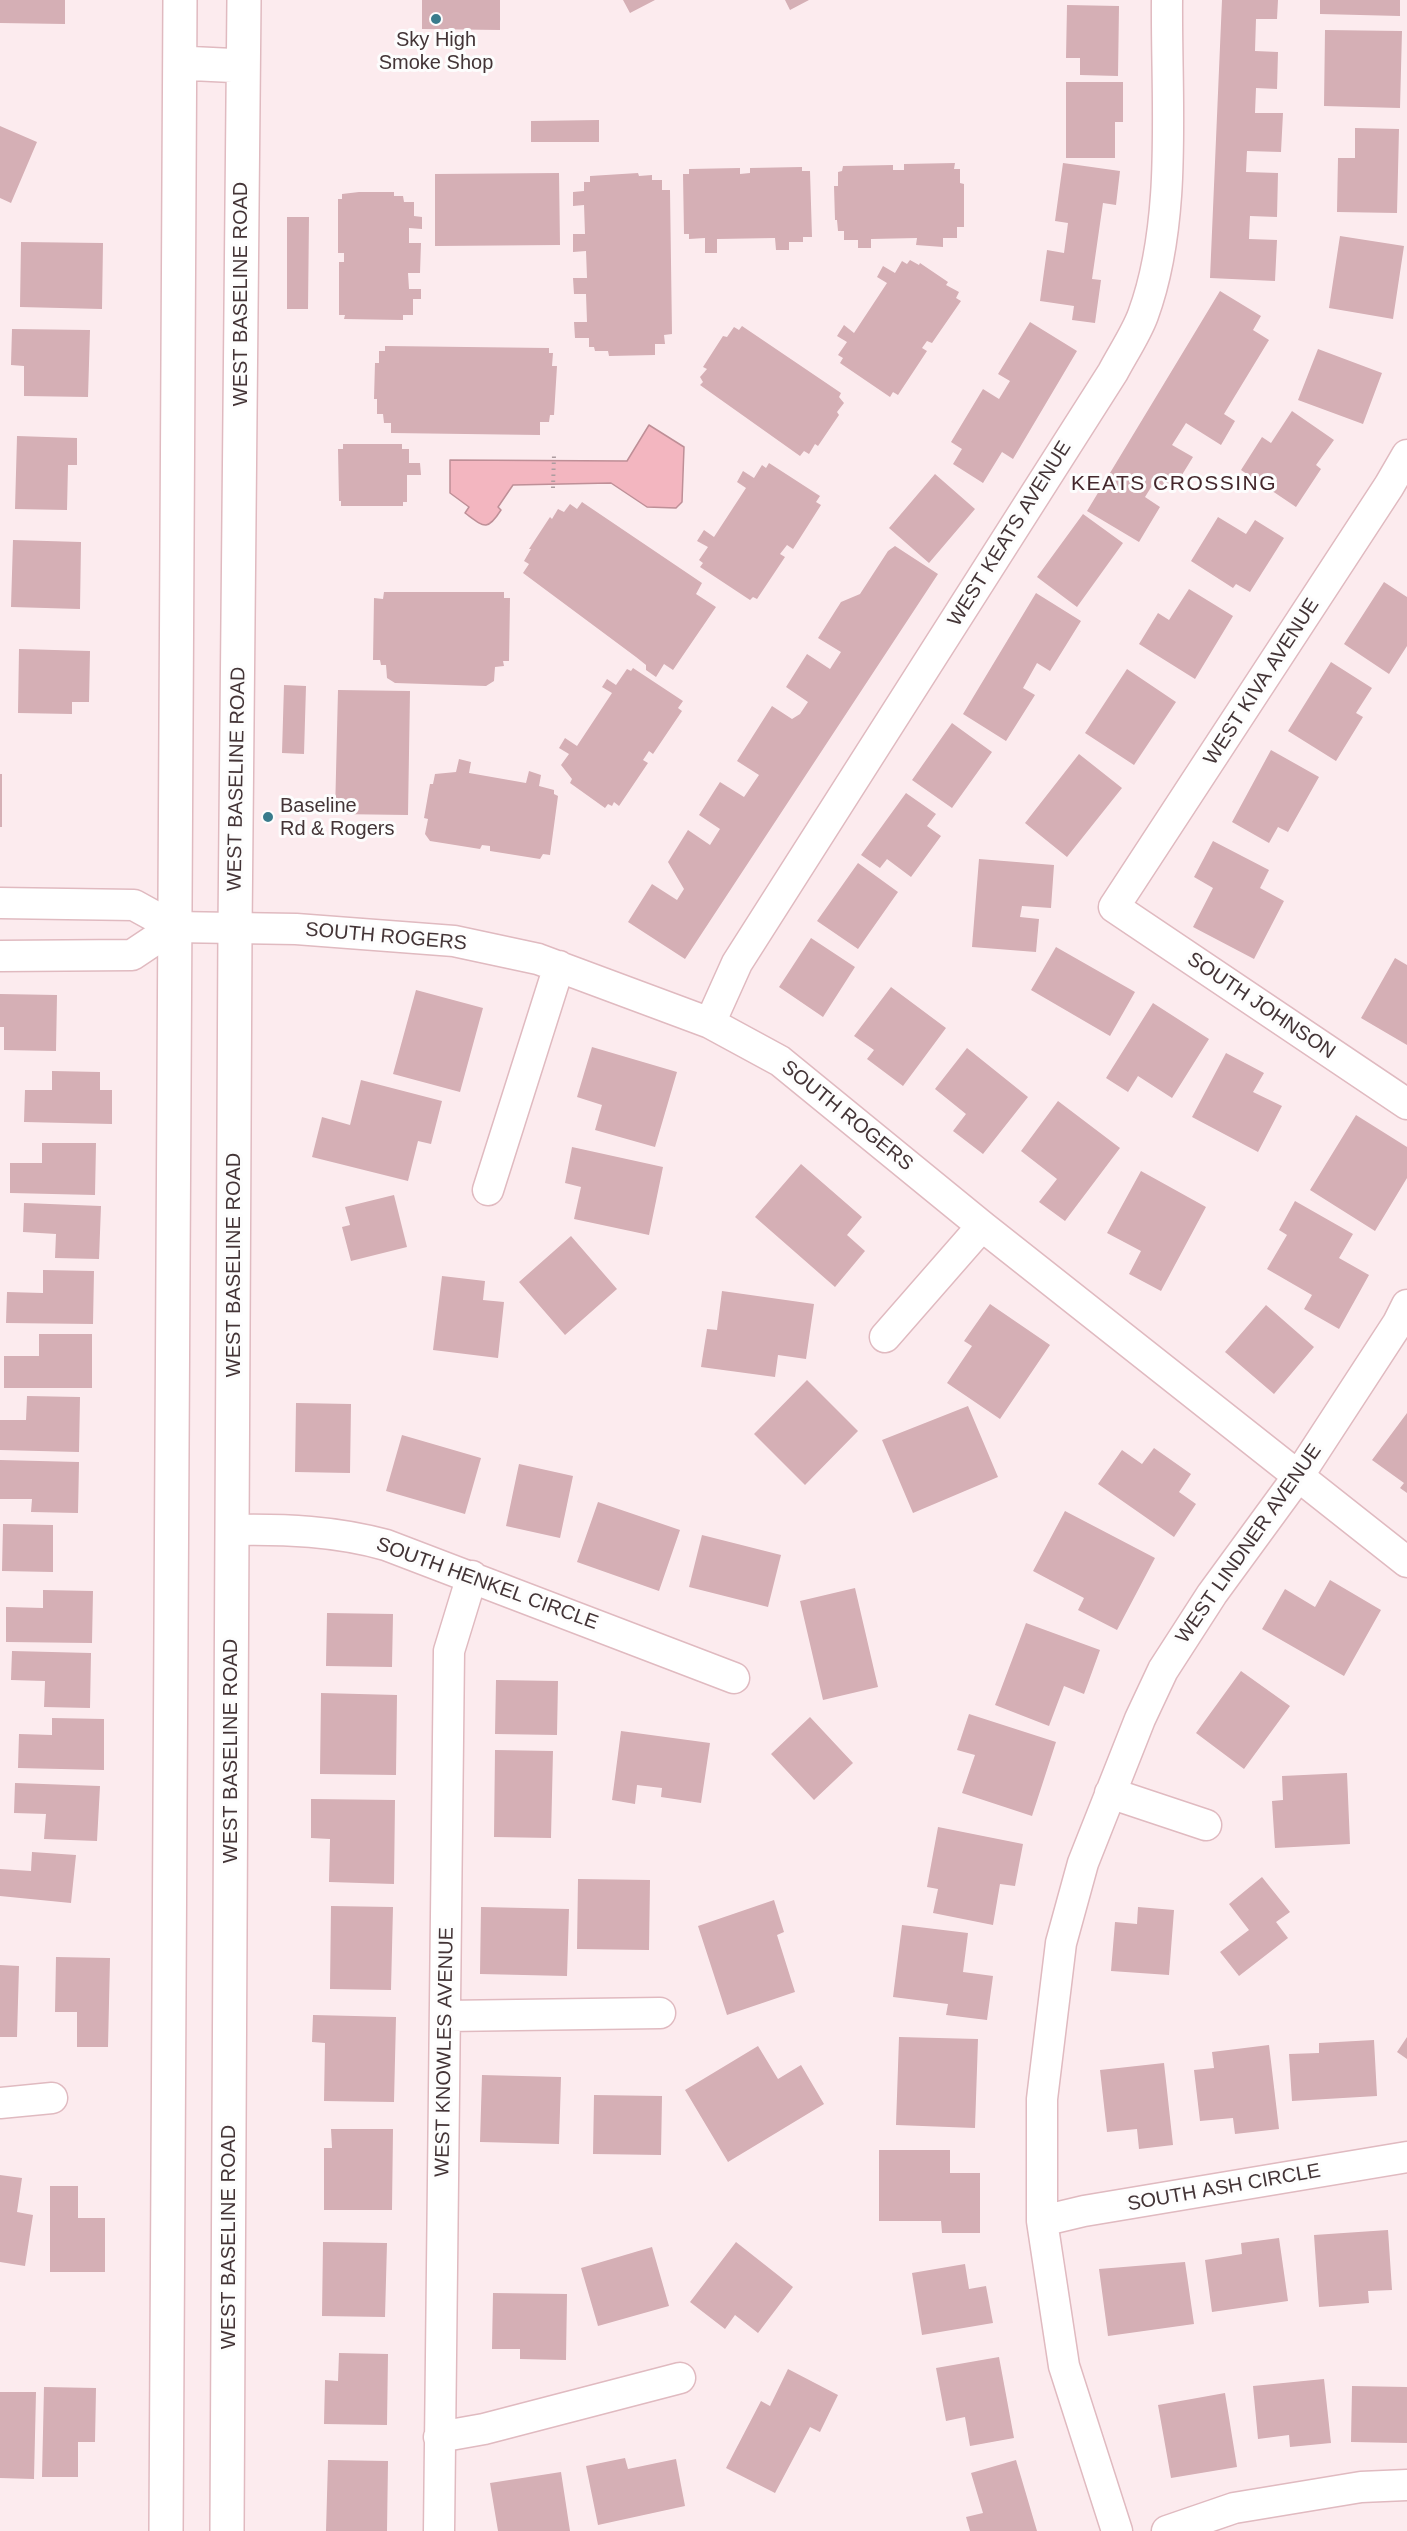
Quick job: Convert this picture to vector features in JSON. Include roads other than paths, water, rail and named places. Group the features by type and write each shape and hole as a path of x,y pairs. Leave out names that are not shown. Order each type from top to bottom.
{"main road":[{"path":"166,2531 180,0"},
{"name":"WEST BASELINE ROAD","path":"227,2531 235,928 244,0"},
{"path":"181,63 243,66"}],"street":[{"name":"WEST KEATS AVENUE","path":"710,1023 737,963 1113,372 1143,316 1159,253 1166,197 1167,0"},
{"name":"WEST KIVA AVENUE","path":"1114,908 1383,496 1407,455"},
{"name":"SOUTH ROGERS","path":"0,903 134,905 174,927 373,933 453,941 538,959 710,1023 780,1061 982,1226 1407,1562"},
{"name":"SOUTH JOHNSON","path":"1114,908 1407,1104"},
{"path":"0,956 132,955 174,927"},
{"path":"488,1190 559,966"},
{"path":"885,1337 982,1226"},
{"name":"WEST LINDNER AVENUE","path":"1117,2531 1064,2366 1042,2221 1042,2099 1061,1943 1083,1863 1110,1793 1163,1670 1212,1594 1299,1475 1398,1323 1407,1305"},
{"name":"SOUTH HENKEL CIRCLE","path":"233,1530 308,1530 351,1535 386,1545 734,1678"},
{"name":"WEST KNOWLES AVENUE","path":"439,2531 450,1651 472,1576"},
{"path":"1110,1793 1206,1825"},
{"path":"446,2016 660,2013"},
{"path":"0,2103 52,2098"},
{"name":"SOUTH ASH CIRCLE","path":"1042,2221 1084,2211 1407,2157"},
{"path":"439,2437 484,2429 680,2378"},
{"path":"1167,2531 1234,2508 1361,2487 1407,2485"}],"place":[{"name":"Sky High Smoke Shop","path":"436,19"},
{"name":"Baseline Rd & Rogers","path":"268,817"}],"district":[{"name":"KEATS CROSSING","path":"1174,484"}]}
